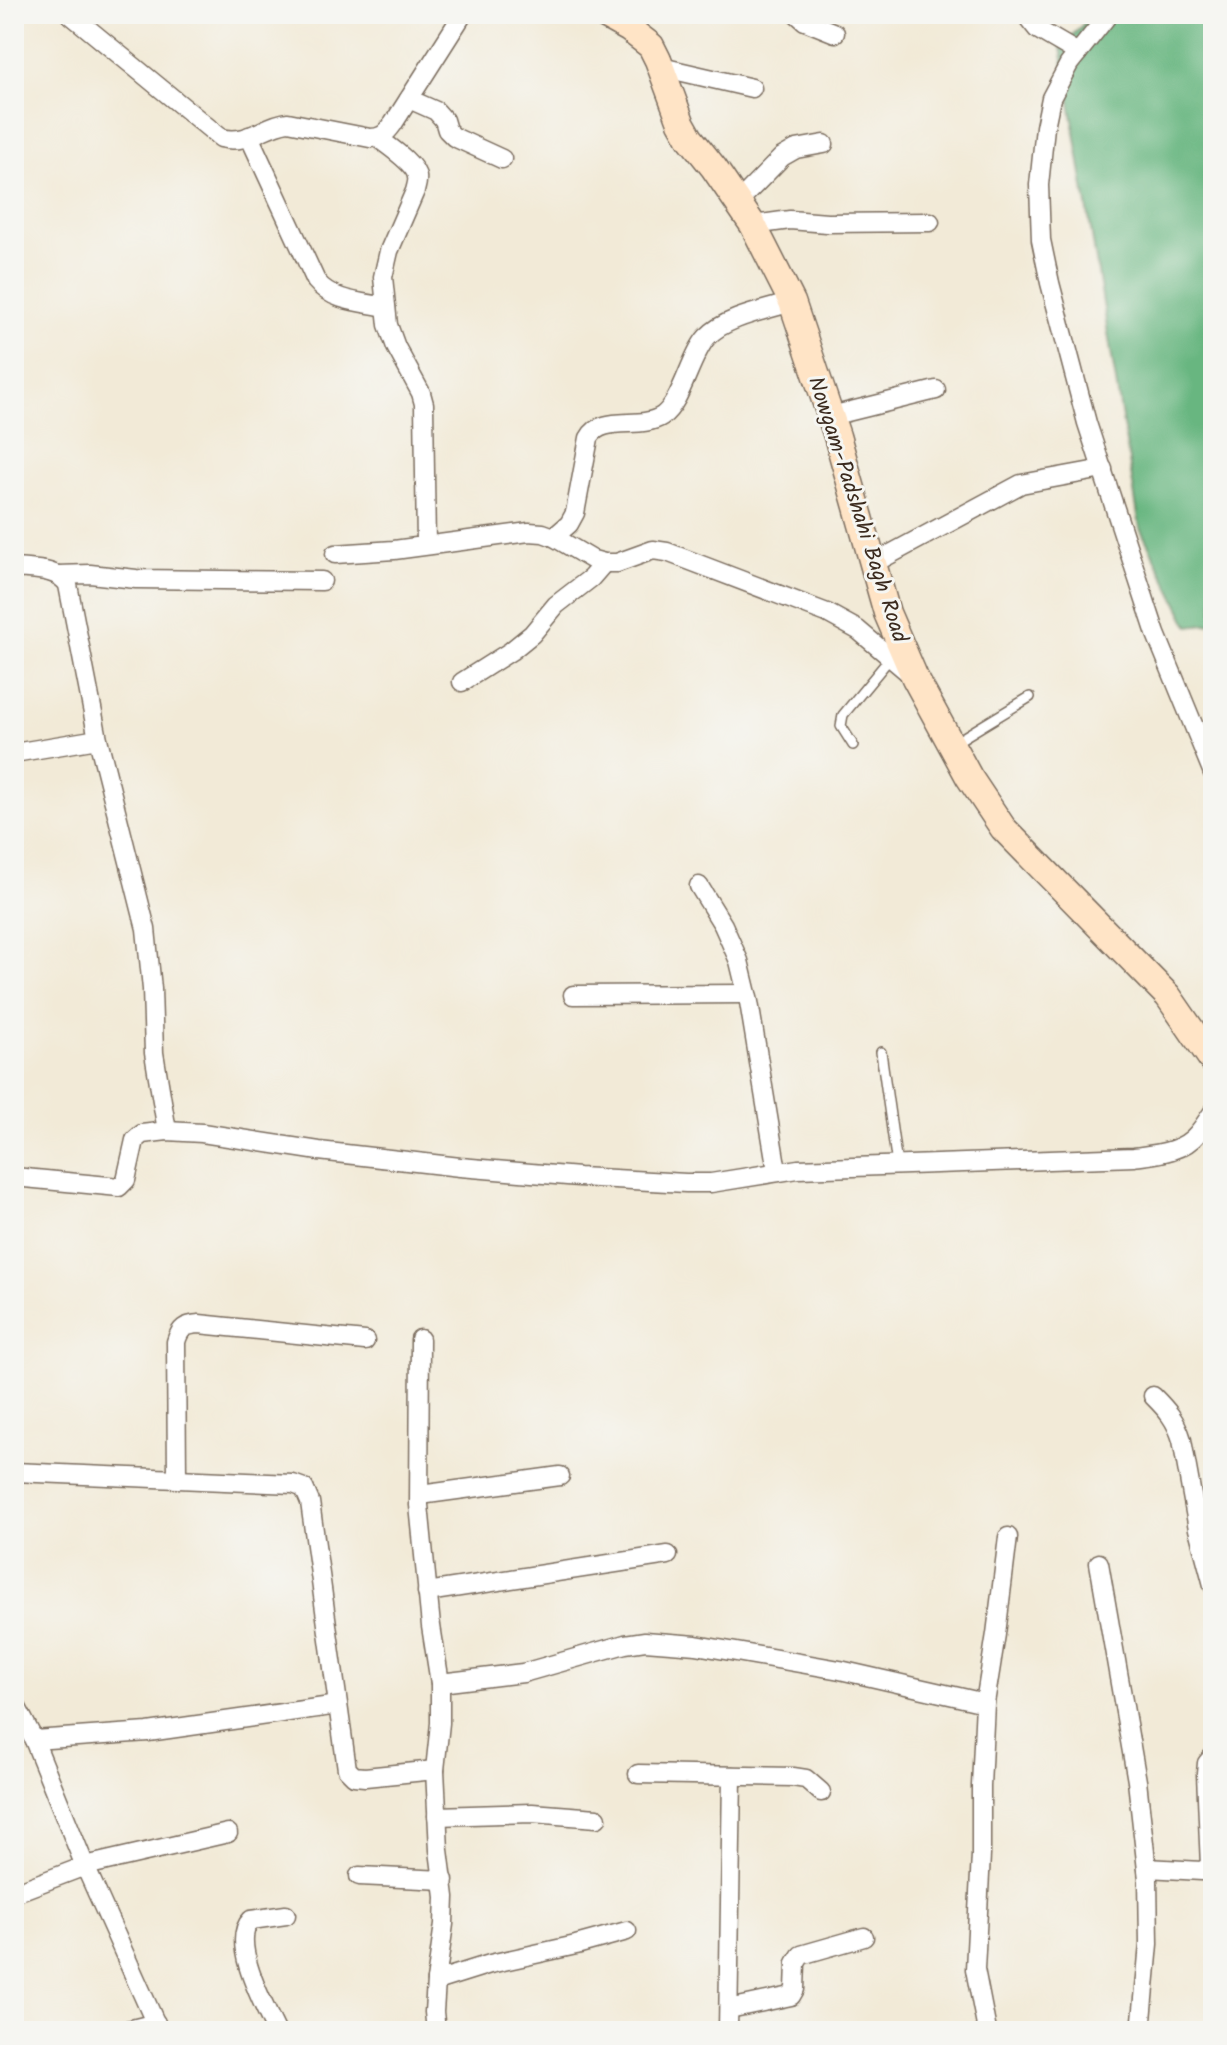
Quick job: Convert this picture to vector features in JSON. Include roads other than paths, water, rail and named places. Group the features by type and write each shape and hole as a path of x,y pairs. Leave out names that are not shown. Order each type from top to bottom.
{"main road":[{"name":"Nowgam-Padshahi Bagh Road","path":"602,14 651,46 681,122 753,225 792,302 831,416 887,613 915,678 969,777 1003,828 1168,996 1213,1061"}],"street":[{"path":"70,14 221,138 234,141 281,122 378,138 387,132 463,14"},
{"path":"797,14 805,21 835,33"},
{"path":"1031,14 1029,19 1032,25 1078,53"},
{"path":"1109,14 1069,64 1051,98 1039,185 1041,240 1087,423 1156,634 1213,773"},
{"path":"661,67 752,88"},
{"path":"409,99 436,111 454,137 502,159"},
{"path":"249,136 316,281 336,297 386,307"},
{"path":"378,138 417,173 383,277 388,325 424,404 426,545"},
{"path":"737,203 789,152 824,144"},
{"path":"753,225 790,220 827,223 930,222"},
{"path":"554,537 569,524 575,513 592,432 601,426 659,418 671,406 708,336 727,323 792,302"},
{"path":"831,416 936,390"},
{"path":"874,563 1021,484 1103,469"},
{"path":"335,554 529,532 554,537 593,560 604,563 617,563 653,550 667,552 827,613 858,630 915,678"},
{"path":"462,682 532,634 556,605 591,578 604,563"},
{"path":"14,568 52,572 66,580 68,585 98,739 146,929 154,1053 167,1131"},
{"path":"58,575 322,581"},
{"path":"14,753 98,739"},
{"path":"699,886 723,925 739,961 777,1171"},
{"path":"573,995 747,994"},
{"path":"14,1177 119,1187 126,1180 135,1140 142,1134 167,1131 429,1163 579,1177 711,1183 798,1169 1134,1157 1164,1153 1191,1141 1213,1112"},
{"path":"177,1477 176,1342 182,1328 199,1324 365,1341"},
{"path":"420,1339 420,1495 427,1592 440,1683 435,1770 439,1850 444,1880 444,1924 436,1981 436,2031"},
{"path":"1153,1396 1171,1413 1178,1426 1198,1529 1213,1585"},
{"path":"14,1472 177,1477 299,1485 308,1493 310,1502 346,1766 354,1776 365,1777 435,1770"},
{"path":"420,1495 560,1476"},
{"path":"987,2031 975,1969 985,1703 1008,1537"},
{"path":"427,1592 668,1555"},
{"path":"1099,1563 1137,1781 1147,1868 1149,1944 1141,2031"},
{"path":"440,1683 523,1673 645,1641 696,1645 840,1670 985,1703"},
{"path":"14,1702 34,1740 85,1866 157,2027 124,2031"},
{"path":"34,1740 148,1732 338,1705"},
{"path":"1147,1868 1202,1871 1210,1866 1206,1774 1207,1763 1213,1756"},
{"path":"638,1774 801,1778 812,1782 821,1792"},
{"path":"728,2031 732,1776"},
{"path":"437,1816 532,1813 597,1818"},
{"path":"14,1893 85,1866 228,1833"},
{"path":"359,1876 444,1880"},
{"path":"276,2031 252,1980 244,1933 251,1920 286,1915"},
{"path":"436,1981 528,1954 627,1931"},
{"path":"729,2009 791,1996 795,1989 796,1963 801,1955 864,1937"}],"lane":[{"path":"853,745 841,726 843,715 891,657"},
{"path":"951,745 1030,697"},
{"path":"881,1052 897,1165"}]}
